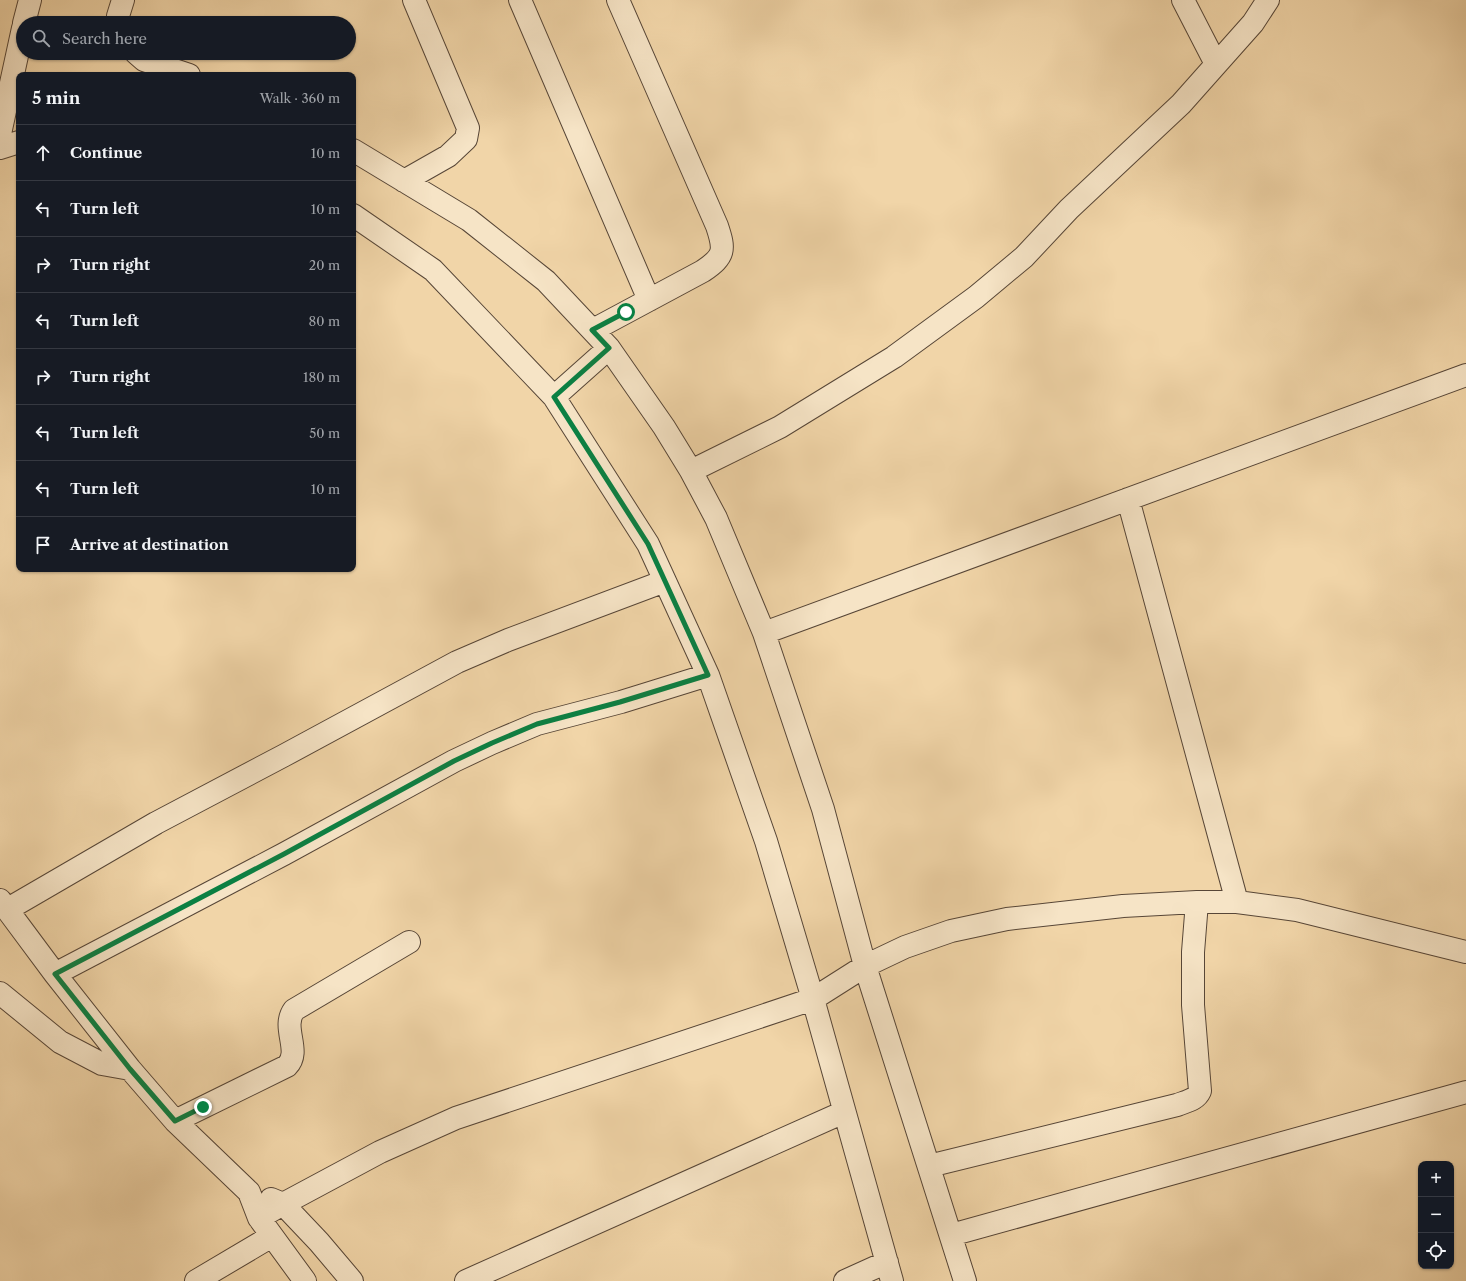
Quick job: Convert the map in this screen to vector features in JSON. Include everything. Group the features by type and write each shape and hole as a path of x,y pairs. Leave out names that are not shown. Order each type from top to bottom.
{"street":[{"path":"26,16 30,0"},
{"path":"118,16 123,0"},
{"path":"404,180 448,156 466,138 468,128 414,0"},
{"path":"520,0 649,300"},
{"path":"592,330 716,262 721,254 722,243 618,0"},
{"path":"1183,0 1216,64"},
{"path":"691,471 780,427 800,415 894,357 976,297 1024,257 1069,209 1181,104 1253,23 1268,0"},
{"path":"0,134 16,60"},
{"path":"144,60 180,72"},
{"path":"0,148 16,143"},
{"path":"356,152 470,220 546,281 609,348 664,427 691,471 716,518 764,633 823,808 865,966 966,1281"},
{"path":"356,217 433,270 554,397 648,544 708,675 766,841 813,999 890,1272 845,1281"},
{"path":"554,397 609,348"},
{"path":"764,633 1466,375"},
{"path":"1128,500 1237,902"},
{"path":"305,1281 260,1218 249,1192 175,1121 130,1069 55,974 4,904 457,662 508,640 665,581"},
{"path":"55,974 284,854 454,761 492,743 537,724 620,702 708,675"},
{"path":"929,1166 1177,1104 1192,1100 1198,1096 1200,1091 1192,1005 1193,952 1197,902"},
{"path":"260,1218 380,1152 456,1118 813,999 865,966 905,946 951,931 1007,920 1123,906 1197,902 1237,902 1297,910 1466,952"},
{"path":"175,1121 287,1066 293,1053 288,1019 294,1010 409,942"},
{"path":"0,993 60,1042 102,1064 130,1069"},
{"path":"951,1235 1466,1092"},
{"path":"466,1281 844,1112"},
{"path":"249,1192 283,1204 319,1242 352,1281"},
{"path":"196,1281 272,1236"}],"route":[{"path":"203,1107 175,1121 130,1069 55,974 284,854 454,761 492,743 537,724 620,702 708,675 648,544 554,397 609,348 592,330 626,312"}]}
